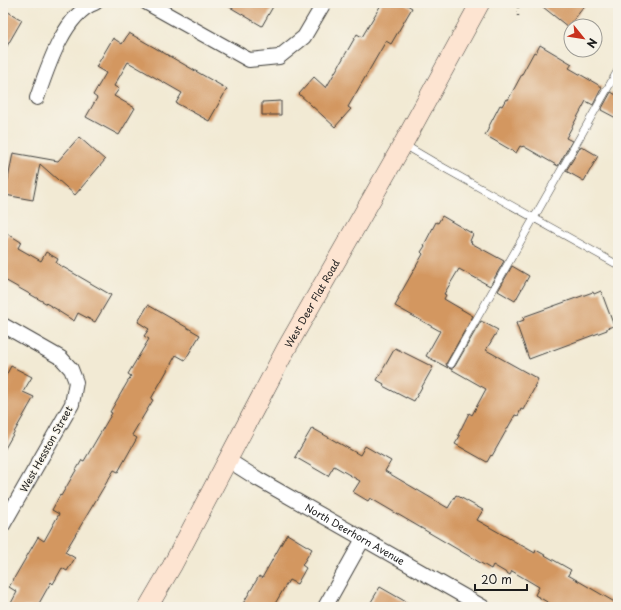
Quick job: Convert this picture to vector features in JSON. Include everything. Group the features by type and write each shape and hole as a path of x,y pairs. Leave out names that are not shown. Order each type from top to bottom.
{"main road":[{"name":"West Deer Flat Road","path":"148,607 172,566 286,349 403,144 480,3"}],"street":[{"path":"37,98 52,56 72,21 88,6 95,3"},
{"path":"147,3 249,60 279,57 304,37 324,3"},
{"name":"West Hesston Street","path":"3,325 61,358 71,369 76,382 72,404 3,525"},
{"name":"North Deerhorn Avenue","path":"228,460 258,479 483,607"},
{"path":"325,607 364,539"}],"lane":[{"path":"451,364 618,70"},
{"path":"403,144 618,265"}],"path":[{"path":"518,3 518,17"}],"building":[{"path":"223,3 275,3 262,26"},
{"path":"382,3 404,3 412,8 391,44 386,41 348,107 351,109 335,127 299,94 314,77 326,88 357,34 362,37"},
{"path":"538,3 587,3 575,18 563,18 563,23"},
{"path":"3,9 22,20 3,53"},
{"path":"129,33 227,89 209,121 176,103 182,93 128,62 114,86 119,89 114,96 135,108 119,135 86,117 97,98 93,95 106,73 96,67 113,38 122,44"},
{"path":"540,45 572,64 569,68 602,87 593,105 586,101 566,138 572,141 558,166 523,146 520,146 516,153 485,135 500,105 502,106 506,99 508,100 534,52 536,53"},
{"path":"611,92 618,96 618,119 601,110"},
{"path":"281,101 281,115 262,115 262,102"},
{"path":"79,137 105,160 75,195 40,164 33,200 5,195 13,153 58,161"},
{"path":"581,146 598,156 584,181 566,171"},
{"path":"442,216 473,234 470,241 472,242 471,243 504,261 490,286 459,269 444,294 446,295 444,299 473,316 446,364 448,368 426,356 440,331 395,306 423,254 421,252 436,222 438,223"},
{"path":"8,234 21,242 18,248 41,261 46,252 58,259 56,263 111,295 95,322 78,313 74,321 58,310 3,279 3,240"},
{"path":"512,266 529,276 515,301 498,291"},
{"path":"601,291 614,326 529,359 516,323 524,320 523,317 593,292 594,294"},
{"path":"148,305 200,335 185,360 176,355 151,399 153,400 132,435 137,438 118,472 114,470 65,552 75,558 67,571 62,568 53,584 51,582 37,607 9,607 17,592 9,587 38,537 44,541 59,514 52,510 82,460 84,461 112,413 110,412 131,376 128,374 149,339 144,336 149,329 138,322"},
{"path":"481,321 498,330 486,350 538,379 523,410 521,409 518,416 515,415 492,456 491,455 487,462 455,444 460,436 458,435 469,413 472,415 486,389 449,368 453,368 455,366"},
{"path":"395,348 433,367 414,401 383,386 384,384 377,380"},
{"path":"11,366 32,377 23,392 34,397 3,452 3,381"},
{"path":"312,428 360,455 365,446 391,461 385,471 448,508 456,495 483,510 477,520 535,553 536,550 571,570 568,575 618,604 618,607 556,607 535,595 539,587 512,571 510,575 493,565 491,569 370,498 368,501 353,492 360,481 334,466 328,476 295,457"},
{"path":"287,534 312,549 302,565 306,568 297,584 289,580 273,607 241,607 259,576 262,578"},
{"path":"380,587 415,607 368,607"}]}
